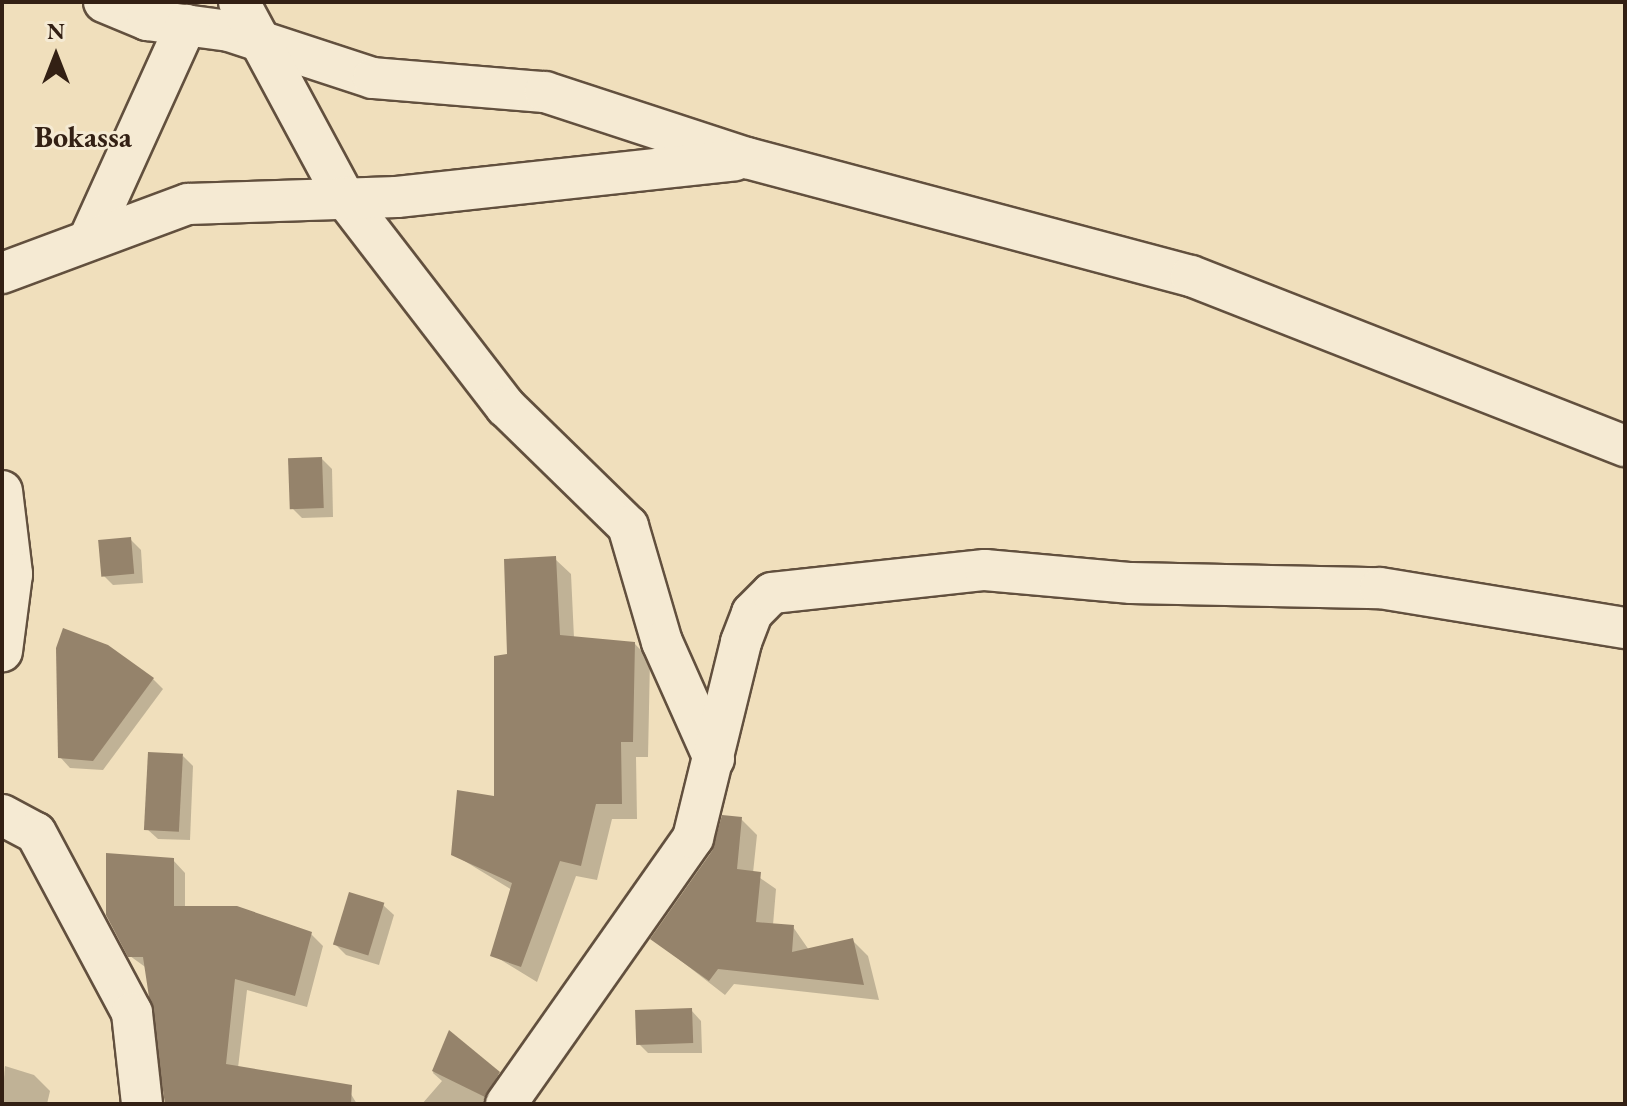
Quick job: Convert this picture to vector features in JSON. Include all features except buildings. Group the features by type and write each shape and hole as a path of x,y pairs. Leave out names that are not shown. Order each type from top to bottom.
{"street":[{"path":"104,2 147,20 260,41 373,78 545,92 747,158 1191,276 1625,446"},
{"path":"239,2 344,197 506,407 628,526 662,642 714,759"},
{"path":"90,237 186,25"},
{"path":"2,273 90,237 188,204 344,197 747,158"},
{"path":"2,491 12,574 2,651"},
{"path":"506,1104 693,838 752,613 772,593 985,570 1131,583 1380,588 1625,628"},
{"path":"6,807 36,833 132,1013 142,1104"}],"district":[{"name":"Bokassa","path":"83,137"}]}
